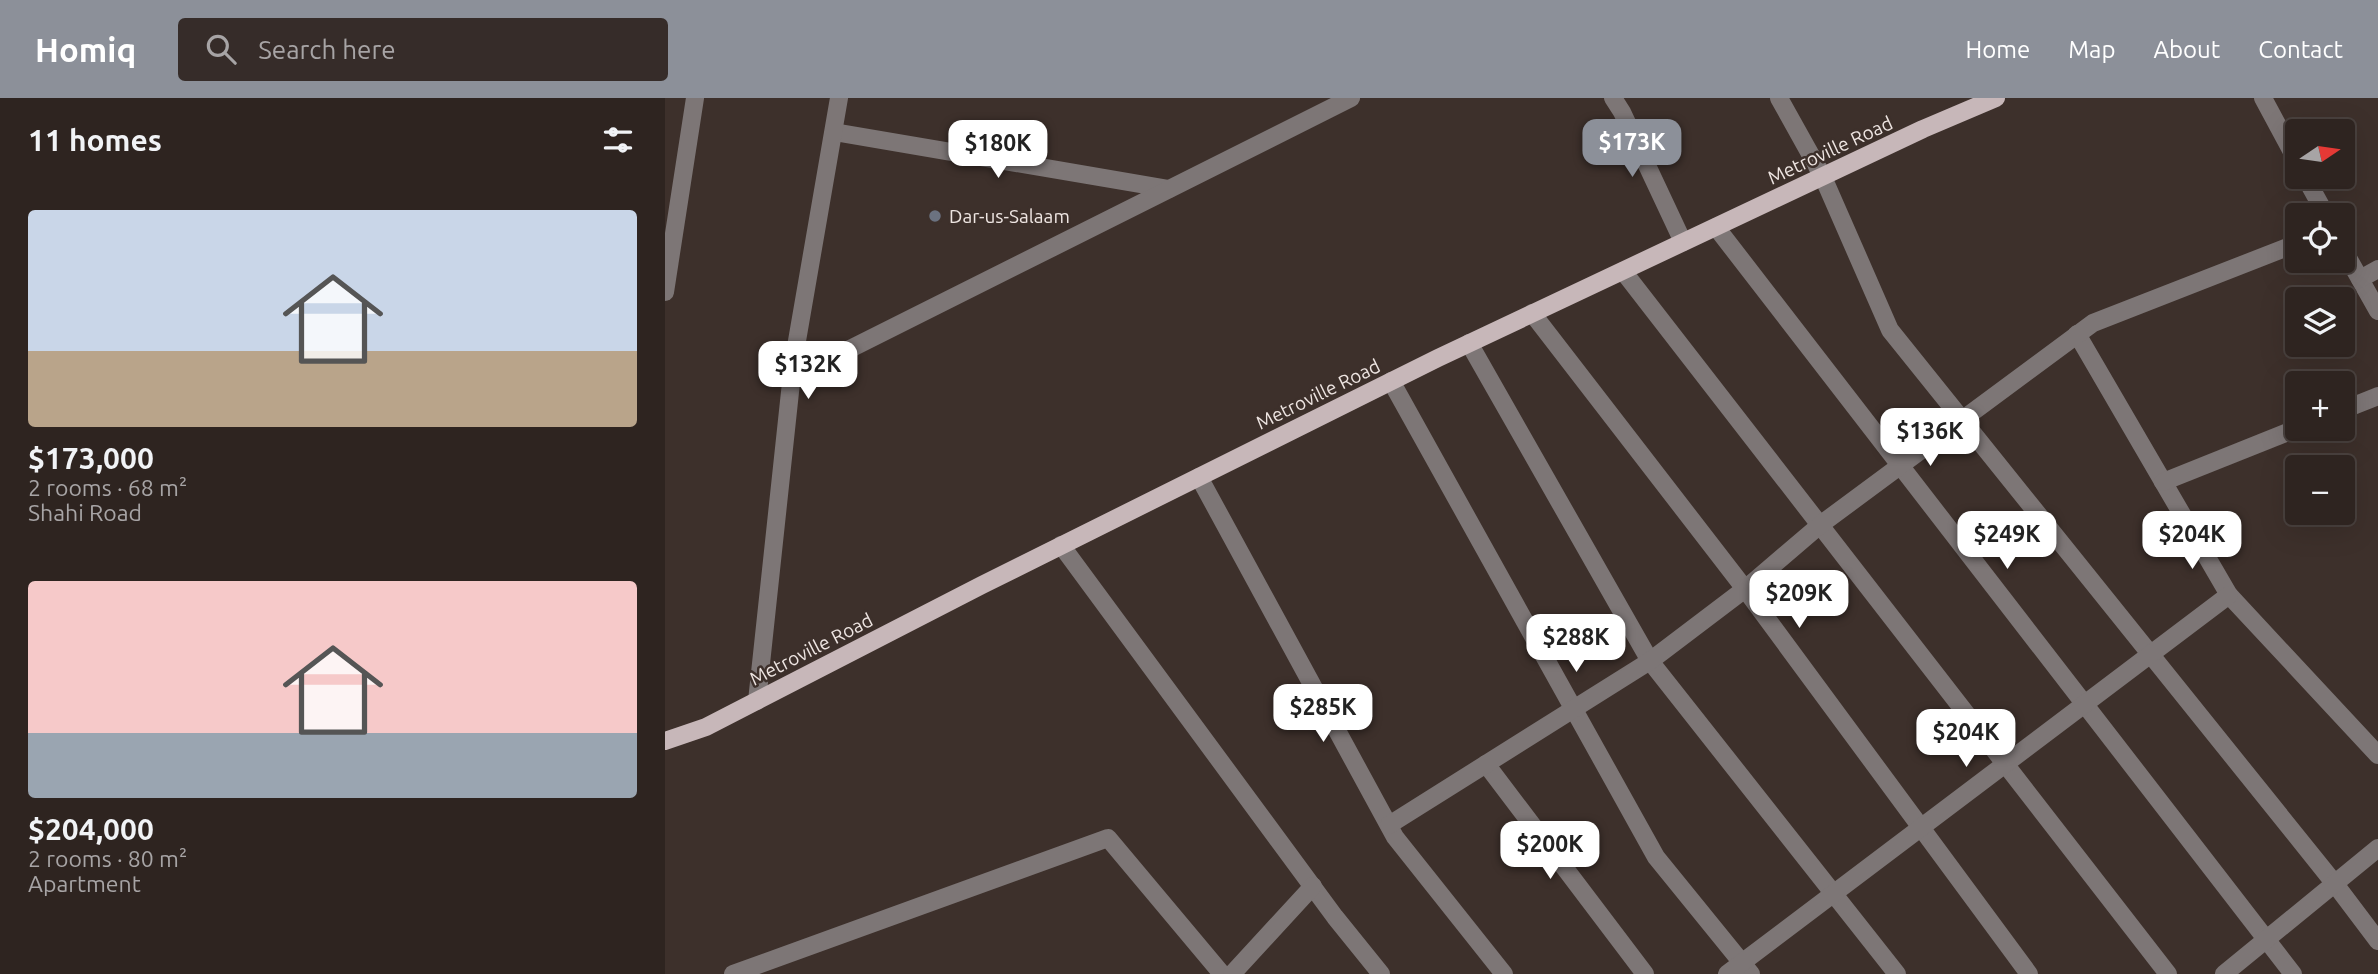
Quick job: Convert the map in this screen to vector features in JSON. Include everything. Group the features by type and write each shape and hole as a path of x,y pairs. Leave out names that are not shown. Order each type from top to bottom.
{"main road":[{"name":"Metroville Road","path":"665,741 706,727 1061,545 1469,343 1996,98"}],"street":[{"path":"665,292 695,98"},
{"path":"757,701 792,378 839,98"},
{"path":"792,378 1348,98"},
{"path":"1613,98 1683,242"},
{"path":"1779,98 1823,177 1890,330 2378,941"},
{"path":"2263,98 2285,139"},
{"path":"834,132 1169,189"},
{"path":"1716,227 2293,974"},
{"path":"1389,825 1650,661 1745,589 1820,525 2093,323 2285,248"},
{"path":"2360,279 2378,269"},
{"path":"2355,270 2378,311"},
{"path":"1623,271 2168,974"},
{"path":"1532,313 1745,589 2029,974"},
{"path":"2077,334 2229,595 2378,755"},
{"path":"1469,343 1650,661 1897,974"},
{"path":"1391,381 1656,858 1746,968"},
{"path":"2355,405 2378,396"},
{"path":"2163,482 2285,433"},
{"path":"1199,477 1395,837 1504,974"},
{"path":"1061,545 1381,974"},
{"path":"1727,974 1746,968 1833,894 2229,595"},
{"path":"1486,764 1644,974"},
{"path":"733,974 1108,838 1222,974"},
{"path":"2224,974 2378,848"},
{"path":"1232,974 1313,886"}],"place":[{"name":"Dar-us-Salaam","path":"935,216"}]}
